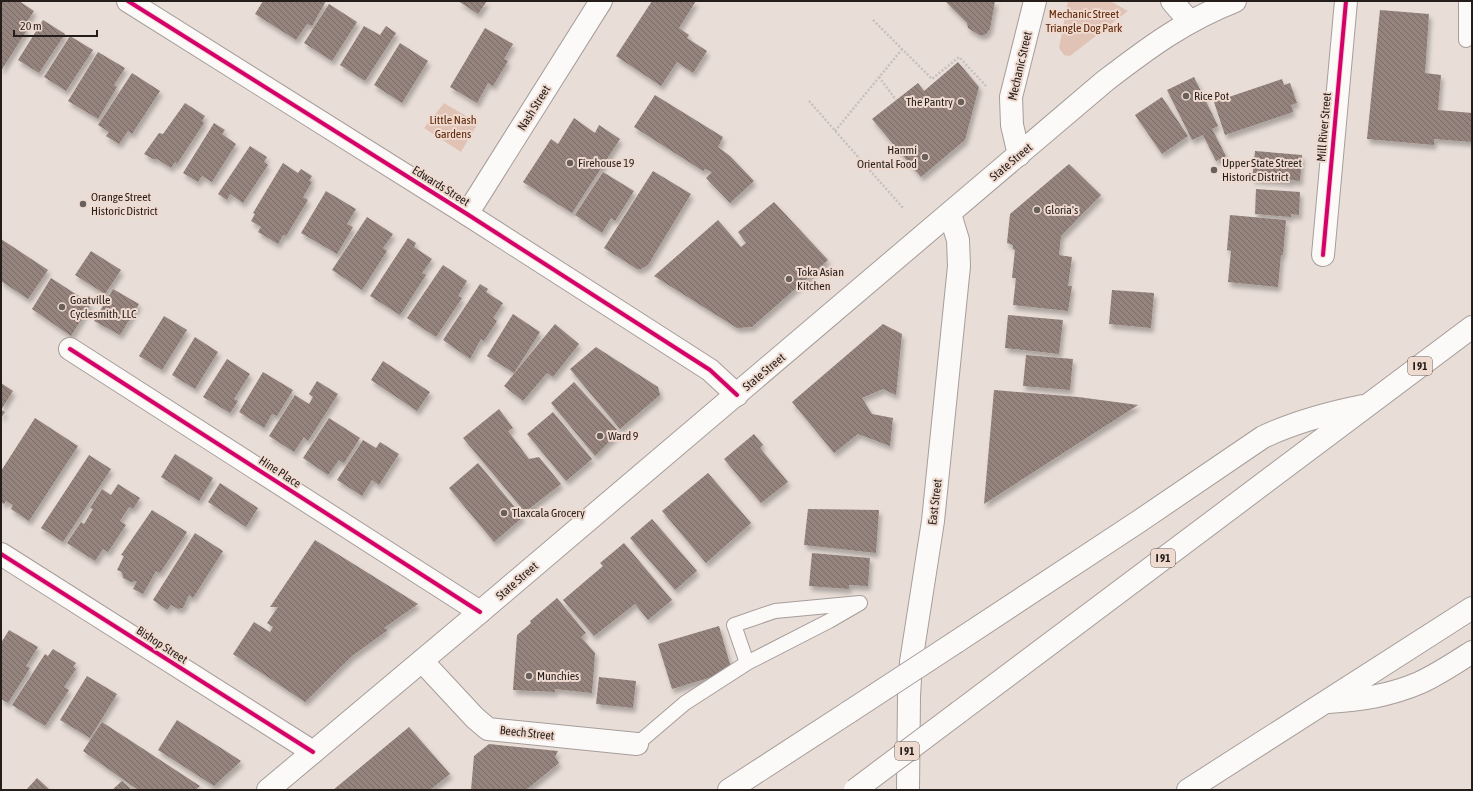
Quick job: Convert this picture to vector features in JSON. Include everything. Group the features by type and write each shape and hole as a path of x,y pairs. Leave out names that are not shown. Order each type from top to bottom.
{"main road":[{"name":"Edwards Street","path":"128,1 467,214 710,370 736,395"},
{"name":"Nash Street","path":"467,214 601,1"},
{"name":"Mechanic Street","path":"1019,155 1012,125 1011,98 1035,1"},
{"path":"1172,1 1190,22"},
{"name":"State Street","path":"268,790 950,214 1105,81 1158,41 1190,22 1235,1"},
{"name":"Mill River Street","path":"1323,255 1346,1"},
{"name":"East Street","path":"908,790 909,696 911,662 933,521 959,266 958,240 950,214"},
{"name":"I 91","path":"855,790 1472,327"},
{"name":"Hine Place","path":"70,349 480,612"},
{"path":"729,790 1138,522 1263,437 1285,426 1308,418 1368,405"},
{"name":"Bishop Street","path":"1,554 313,752"},
{"path":"1188,790 1472,608"},
{"path":"1325,702 1380,696 1401,690 1434,676 1472,652"},
{"name":"Beech Street","path":"422,661 475,718 488,729 637,744"}],"lane":[{"path":"1466,1 1466,40"},
{"path":"637,744 685,703 747,663 830,621 860,603 775,612 734,625 747,663"}],"path":[{"path":"873,20 903,48 932,79 959,57 986,86"},
{"path":"835,131 903,48"},
{"path":"879,77 896,100"},
{"path":"809,101 903,208"}],"green space":[{"name":"Mechanic Street Triangle Dog Park","path":"1068,1 1110,1 1128,11 1070,56 1064,55 1059,48"},
{"name":"Little Nash Gardens","path":"444,103 478,123 461,152 424,128"}],"building":[{"path":"2,1 19,1 34,11 23,28 27,30 1,71"},
{"path":"263,1 326,1 312,26 307,24 296,40 255,14"},
{"path":"458,1 487,1 478,14"},
{"path":"652,1 696,1 679,28 689,35 687,38 707,51 693,73 677,62 661,86 616,56"},
{"path":"945,1 995,1 990,29 984,35 979,35 968,28 967,23"},
{"path":"329,4 357,22 332,61 304,43"},
{"path":"1380,10 1429,14 1425,73 1441,75 1438,110 1472,113 1472,142 1434,139 1434,145 1367,139"},
{"path":"43,20 65,34 39,73 18,60"},
{"path":"364,26 380,35 386,26 396,33 365,81 340,65"},
{"path":"485,28 513,44 504,59 508,61 493,86 488,83 477,103 450,87"},
{"path":"70,36 93,50 66,91 44,77"},
{"path":"400,43 428,61 402,103 374,85"},
{"path":"98,52 125,68 114,85 117,87 98,119 68,101"},
{"path":"958,62 979,87 965,140 921,177 872,119 918,83 924,91"},
{"path":"132,73 160,91 132,134 128,131 119,144 106,136 109,132 98,125"},
{"path":"1194,77 1218,126 1212,129 1226,156 1216,161 1203,135 1192,140 1167,90"},
{"path":"1282,79 1284,85 1290,83 1297,103 1291,105 1293,112 1225,135 1214,102"},
{"path":"655,95 723,137 718,147 730,156 754,181 730,203 706,178 712,172 705,169 703,171 634,127"},
{"path":"1162,97 1188,136 1162,154 1135,115"},
{"path":"185,103 205,116 202,121 204,123 177,164 175,162 171,168 157,159 153,159 144,154 159,133 163,134"},
{"name":"Firehouse 19","path":"574,118 595,133 599,125 620,139 572,213 523,182 551,139 558,144"},
{"path":"214,123 225,130 222,134 236,144 212,182 202,176 198,182 183,173"},
{"path":"250,146 267,157 264,162 268,165 243,203 230,194 227,200 218,194"},
{"path":"1255,151 1302,155 1300,181 1291,180 1291,182 1252,179"},
{"path":"283,163 298,173 301,169 312,176 309,181 312,182 303,197 308,200 286,236 283,235 278,244 258,232 261,227 251,221 255,214 253,213"},
{"path":"1069,164 1101,195 1061,236 1059,255 1072,257 1068,286 1072,286 1068,311 1013,305 1016,278 1012,278 1015,250 1013,249 1013,245 1007,243 1010,214"},
{"path":"653,171 691,194 648,265 641,269 637,269 604,248"},
{"path":"603,172 634,191 615,221 611,218 602,233 575,215"},
{"path":"1256,189 1300,192 1299,215 1291,214 1291,217 1255,214"},
{"path":"326,191 356,209 347,224 353,227 337,254 301,233"},
{"path":"774,202 828,260 752,327 737,328 654,276 718,220 741,247 746,243 738,232"},
{"path":"1230,215 1286,220 1278,287 1228,282 1231,251 1227,250"},
{"path":"367,217 393,234 383,248 387,251 362,290 332,270"},
{"path":"408,238 416,243 414,247 432,259 422,273 426,275 400,315 370,296"},
{"path":"1,239 48,270 28,299 1,281"},
{"path":"91,251 121,270 105,294 75,275"},
{"path":"443,265 467,281 458,296 462,298 436,337 407,318"},
{"name":"Goatville Cyclesmith, LLC","path":"51,278 91,304 71,336 32,309"},
{"path":"480,284 488,289 486,292 503,303 493,318 497,321 484,341 481,339 470,359 443,340"},
{"path":"113,289 139,304 120,335 94,321"},
{"path":"1112,290 1154,293 1151,328 1109,324"},
{"path":"513,314 540,332 514,373 487,356"},
{"path":"1008,315 1063,320 1059,354 1005,348"},
{"path":"164,316 187,330 162,370 139,356"},
{"path":"555,324 579,344 553,377 547,373 523,401 504,386"},
{"path":"883,324 902,334 896,395 883,389 862,398 872,414 893,418 890,446 858,434 834,453 792,402"},
{"path":"195,337 218,352 195,389 172,375"},
{"path":"596,347 658,387 660,395 620,429 570,369"},
{"path":"1026,355 1073,359 1070,390 1023,386"},
{"path":"227,359 250,374 234,399 238,401 230,413 203,397"},
{"path":"383,361 430,392 417,411 371,380"},
{"path":"263,372 293,390 277,416 272,414 264,428 239,412"},
{"path":"317,381 338,394 308,441 304,437 294,452 269,436 295,395 309,404 313,397 309,394"},
{"path":"574,382 619,432 595,456 551,403"},
{"path":"1,383 13,391 1,410"},
{"path":"994,390 1078,397 1138,405 984,504"},
{"path":"499,409 513,428 508,431 529,459 539,457 561,484 525,512 463,438"},
{"path":"1,410 5,412 1,418"},
{"path":"553,412 592,459 566,481 527,434"},
{"path":"35,418 78,446 29,521 11,509 13,505 6,501 4,504 1,502 1,471"},
{"path":"329,418 360,438 344,463 339,460 328,475 303,458"},
{"path":"754,434 763,445 760,448 788,482 761,503 724,459"},
{"path":"363,440 376,448 380,442 399,454 379,485 372,480 362,496 337,480"},
{"path":"175,454 213,478 199,501 161,477"},
{"path":"89,455 111,469 63,542 41,528"},
{"path":"478,463 523,517 494,542 449,488"},
{"path":"708,473 751,523 706,563 662,511"},
{"path":"220,483 258,508 246,527 208,502"},
{"path":"118,484 140,498 133,509 129,507 120,521 126,525 108,552 103,549 95,561 67,543 81,522 84,524 93,509 90,508 102,489 111,495"},
{"path":"808,509 879,510 876,553 804,545"},
{"path":"152,510 187,532 160,573 156,571 143,594 133,589 137,581 131,582 123,578 122,572 117,570 124,556 121,555"},
{"path":"652,519 697,571 675,590 630,538"},
{"path":"195,533 223,551 193,598 189,595 183,608 178,609 171,605 167,610 153,600"},
{"path":"315,540 418,604 384,628 388,630 352,656 305,702 233,654 254,622 270,632 273,627 267,623 278,607 270,607"},
{"path":"624,543 672,600 648,620 635,604 594,636 563,600 603,566 600,563"},
{"path":"812,553 870,558 868,586 849,585 849,589 809,586"},
{"path":"557,598 586,633 581,637 595,653 592,693 555,689 555,692 513,690 517,635 531,623 530,621"},
{"path":"719,626 732,671 672,689 658,644"},
{"path":"9,630 38,647 26,666 30,668 8,703 1,699 1,643"},
{"path":"53,649 76,663 73,667 76,669 64,687 69,690 45,726 12,705 45,654 48,656"},
{"path":"87,676 117,694 90,738 60,720"},
{"path":"599,677 636,681 633,708 596,704"},
{"path":"177,720 241,761 214,786 158,750"},
{"path":"102,722 200,786 195,790 138,790 83,751"},
{"path":"409,727 450,774 430,790 333,790"},
{"path":"489,744 558,751 555,757 559,763 526,790 471,790 474,756"},
{"path":"37,778 50,790 26,790"},
{"path":"122,781 132,790 112,790"}],"cycle path":[{"path":"128,1 467,214 710,370 737,395"},
{"path":"1323,255 1346,1"},
{"path":"70,349 480,612"},
{"path":"1,554 313,752"}],"place":[{"name":"Rice Pot","path":"1186,96"},
{"name":"The Pantry","path":"961,102"},
{"name":"Hanmi Oriental Food","path":"925,157"},
{"name":"Firehouse 19","path":"570,163"},
{"name":"Upper State Street Historic District","path":"1214,170"},
{"name":"Orange Street Historic District","path":"83,204"},
{"name":"Gloria's","path":"1037,210"},
{"name":"Toka Asian Kitchen","path":"789,279"},
{"name":"Goatville Cyclesmith, LLC","path":"62,307"},
{"name":"Ward 9","path":"600,436"},
{"name":"Tlaxcala Grocery","path":"504,513"},
{"name":"Munchies","path":"529,676"}]}
